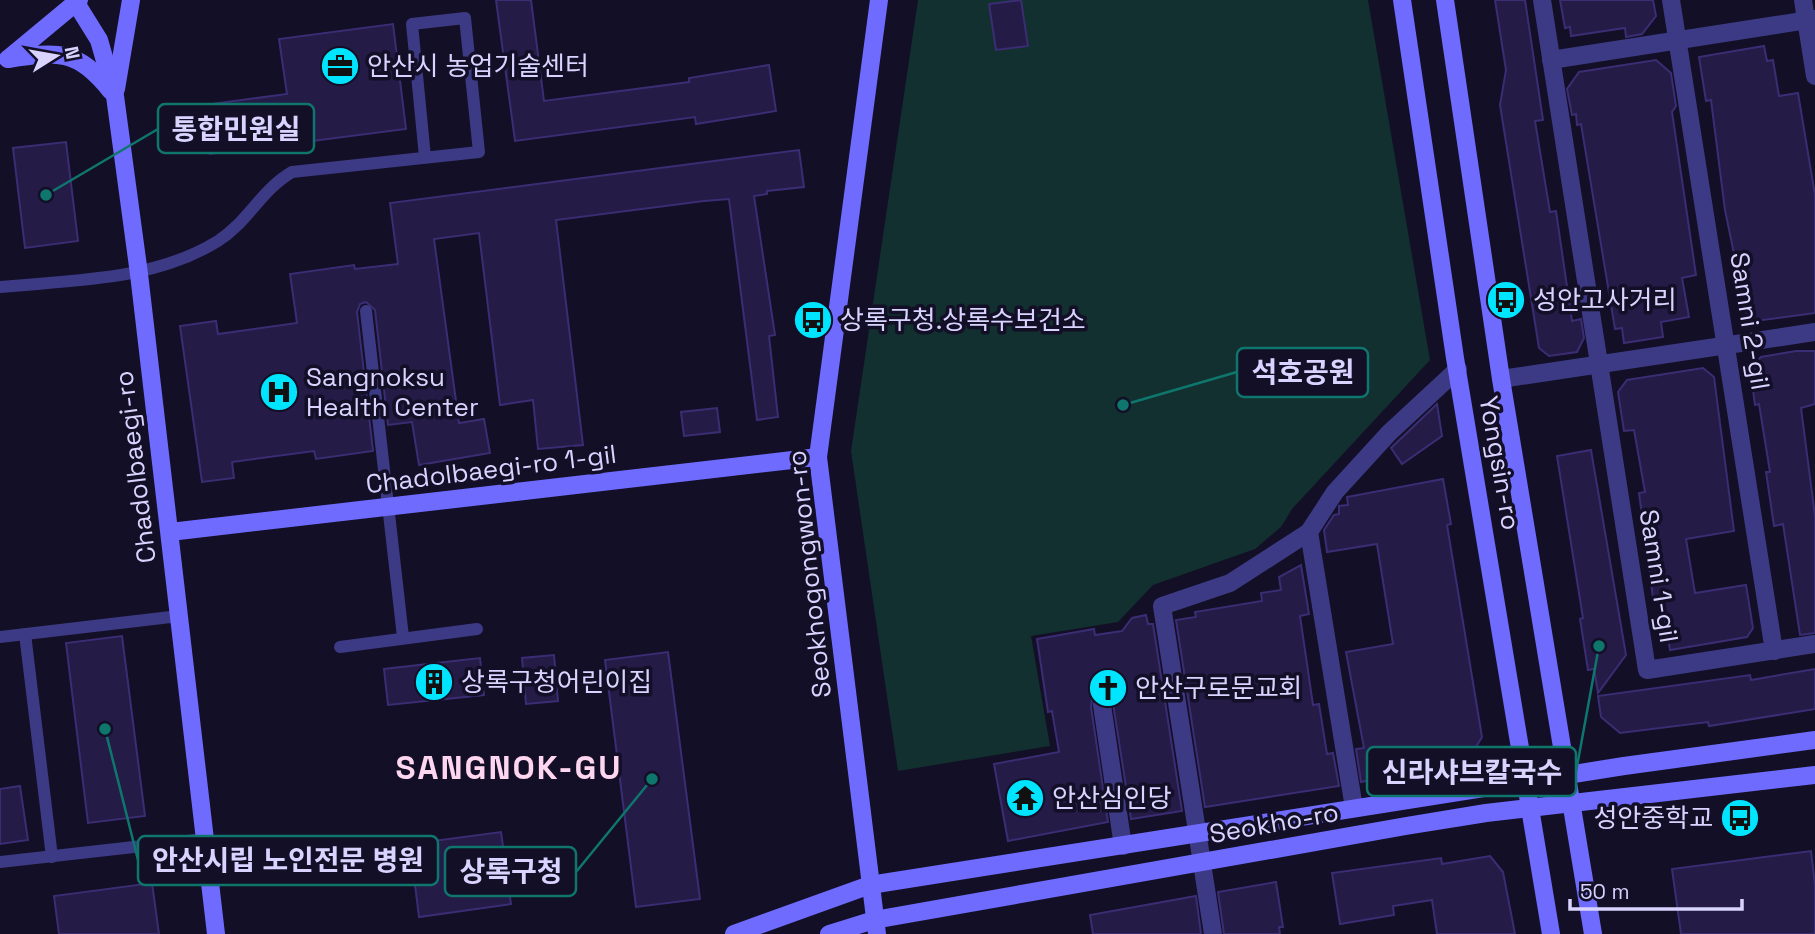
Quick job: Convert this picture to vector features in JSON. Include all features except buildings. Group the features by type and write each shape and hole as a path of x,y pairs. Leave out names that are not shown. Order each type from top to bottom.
{"main road":[{"path":"115,96 131,0"},
{"name":"Seokhogongwon-ro","path":"876,927 818,457 879,0"},
{"name":"Yongsin-ro","path":"1402,0 1458,369 1551,934"},
{"name":"Yongsin-ro","path":"1445,0 1501,379 1569,805 1593,934"},
{"path":"4,62 77,1"},
{"name":"Chadolbaegi-ro","path":"77,1 99,40 115,96 139,274 216,934"},
{"path":"4,62 64,54 82,60 115,96"},
{"name":"Chadolbaegi-ro 1-gil","path":"170,532 818,457"},
{"name":"Seokho-ro","path":"734,934 870,885 1565,775 1815,740"},
{"name":"Seokho-ro","path":"829,934 1201,862 1530,808 1815,775"}],"street":[{"name":"Samni 1-gil","path":"1542,0 1647,670 1815,644"},
{"name":"Samni 2-gil","path":"1671,0 1728,346 1774,651"},
{"path":"1803,0 1810,20 1815,76"},
{"path":"1551,60 1810,20"},
{"path":"1501,379 1815,332"},
{"path":"1309,532 1335,492 1388,433 1458,369"},
{"name":"Seokho-ro","path":"1197,833 1162,606 1230,583 1309,532 1354,808"},
{"path":"1102,705 1123,846"},
{"path":"1197,833 1213,934"}],"lane":[{"path":"0,287 139,274 217,241 242,222 276,181 292,172 479,152 465,18 412,24 425,157"},
{"path":"366,311 403,637"},
{"path":"0,636 179,616"},
{"path":"340,647 477,629"},
{"path":"25,634 52,856"},
{"path":"0,862 205,839"}],"green space":[{"path":"918,0 1368,0 1430,360 1292,509 1281,527 1255,549 1153,585 1118,622 1031,636 1050,746 898,771 851,451"}],"place":[{"name":"안산시 농업기술센터","path":"340,66"},
{"name":"통합민원실","path":"46,195"},
{"name":"성안고사거리","path":"1506,300"},
{"name":"상록구청.상록수보건소","path":"813,320"},
{"name":"Sangnoksu Health Center","path":"279,392"},
{"name":"석호공원","path":"1123,405"},
{"name":"신라샤브칼국수","path":"1599,646"},
{"name":"상록구청어린이집","path":"434,682"},
{"name":"안산구로문교회","path":"1108,688"},
{"name":"안산시립 노인전문 병원","path":"105,729"},
{"name":"상록구청","path":"652,779"},
{"name":"안산심인당","path":"1025,798"},
{"name":"성안중학교","path":"1740,818"}],"district":[{"name":"SANGNOK-GU","path":"509,767"}]}
